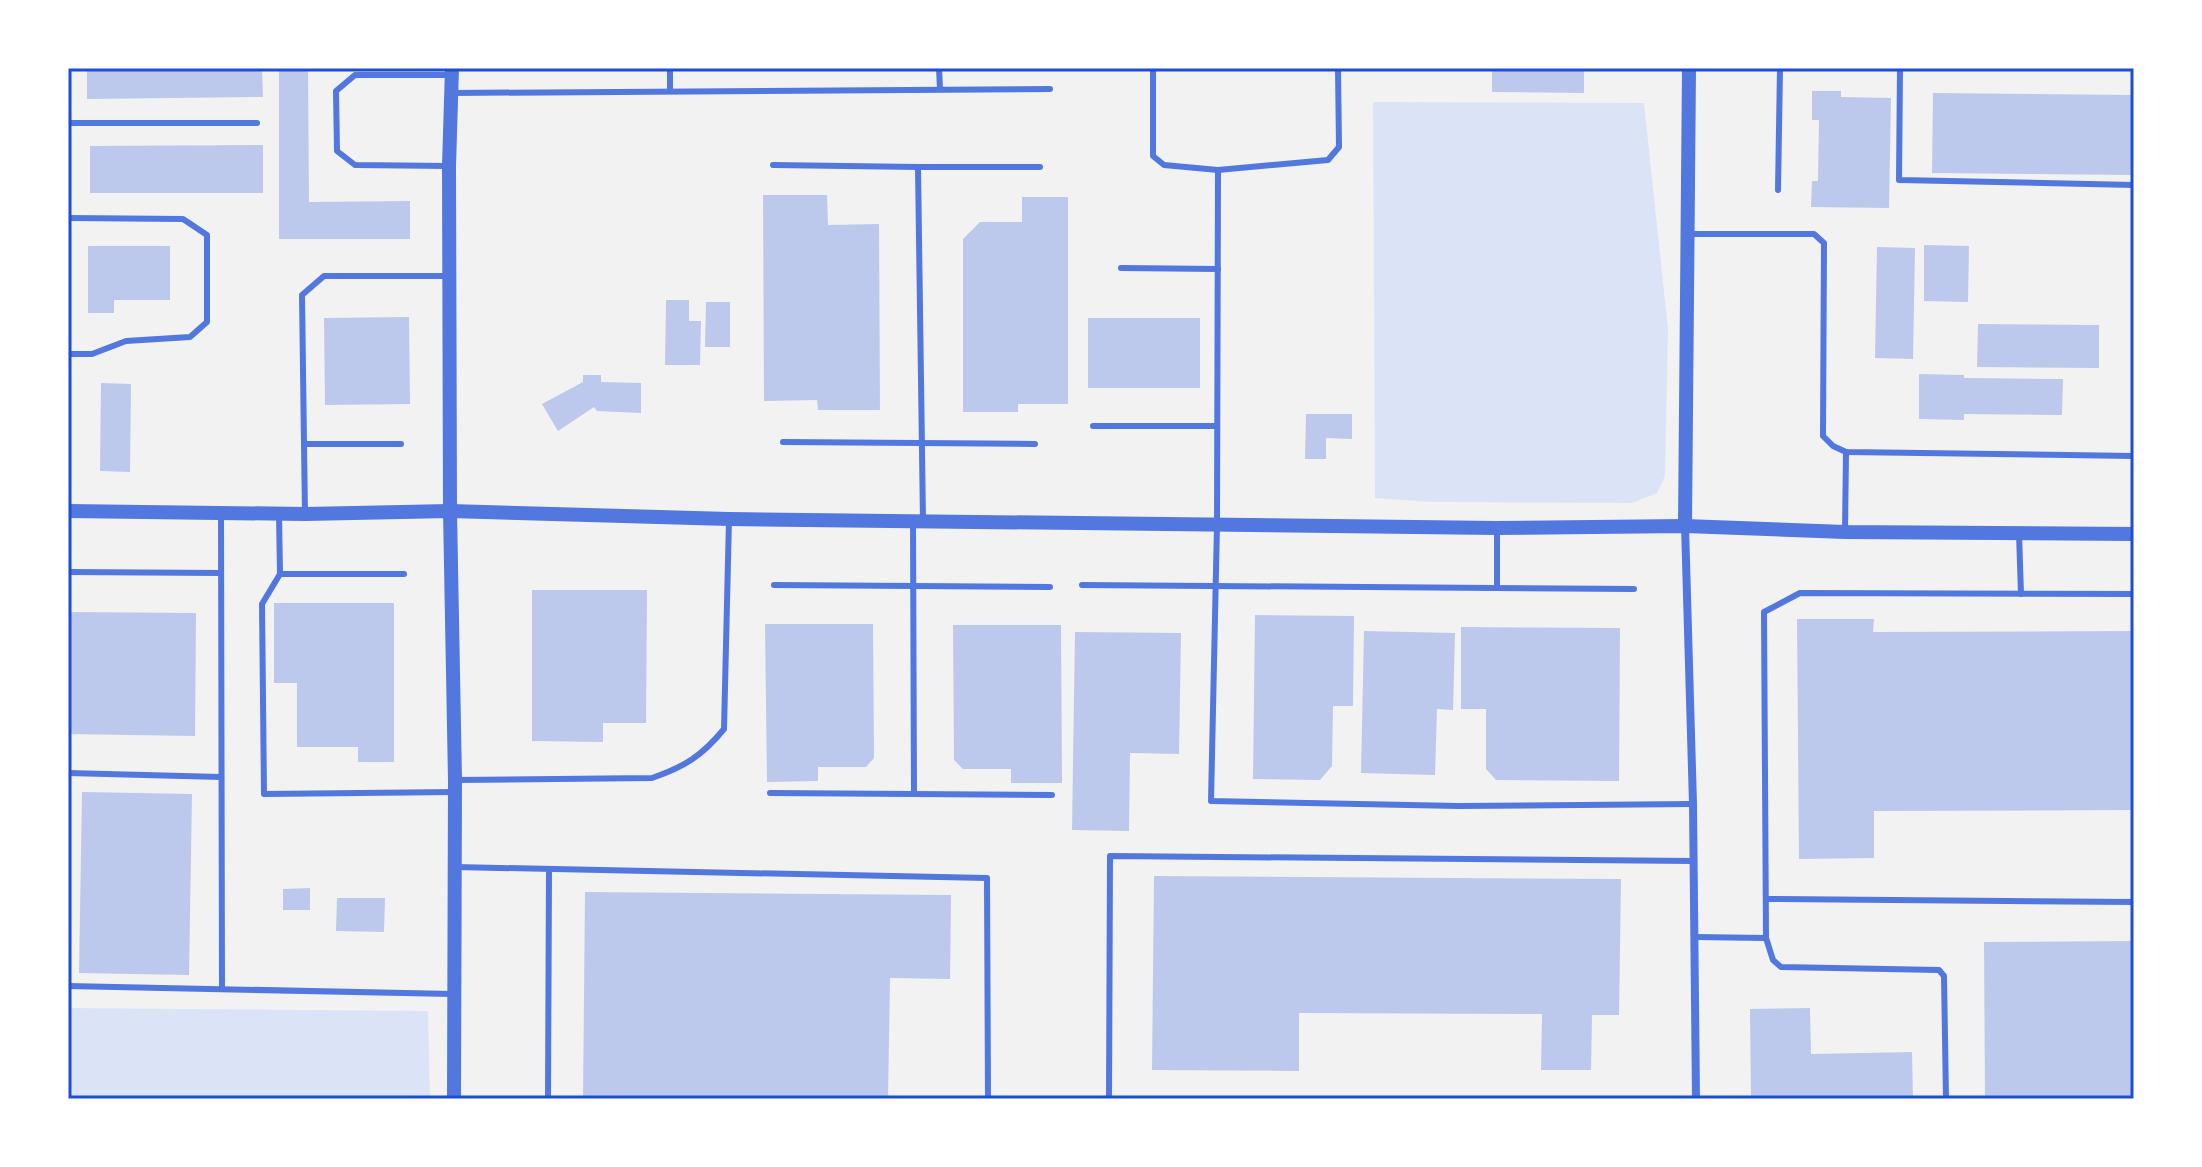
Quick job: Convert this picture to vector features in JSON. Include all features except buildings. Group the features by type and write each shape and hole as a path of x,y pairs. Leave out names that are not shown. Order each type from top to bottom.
{"street":[{"path":"1689,68 1685,526 1693,804 1696,1099"},
{"path":"452,72 449,166 455,786 454,1099"},
{"path":"68,511 279,514 450,511 729,519 1497,528 1685,526 1845,532 2134,534"}],"lane":[{"path":"670,68 670,91"},
{"path":"939,68 940,89"},
{"path":"1153,68 1153,156 1164,165 1218,170 1328,160 1339,147 1338,68"},
{"path":"1778,190 1780,68"},
{"path":"1900,68 1899,180 2134,185"},
{"path":"449,166 355,165 337,151 336,91 355,75 452,72"},
{"path":"452,93 1050,89"},
{"path":"68,123 257,123"},
{"path":"773,165 1040,167"},
{"path":"914,794 913,586 922,442 918,167"},
{"path":"1218,170 1217,525 1211,801 1459,806 1693,804"},
{"path":"68,218 183,219 207,235 207,322 190,337 126,341 92,354 68,354"},
{"path":"1689,234 1814,234 1824,243 1823,436 1833,446 1846,452 2134,456"},
{"path":"1121,268 1218,269"},
{"path":"305,514 302,295 324,276 450,276"},
{"path":"1093,426 1216,426"},
{"path":"783,442 1035,444"},
{"path":"304,444 401,444"},
{"path":"1845,532 1846,452"},
{"path":"221,512 222,989"},
{"path":"279,514 280,574 262,604 264,794 652,778 677,769 705,752 724,729 729,519"},
{"path":"1497,528 1497,588"},
{"path":"2019,533 2021,594"},
{"path":"68,572 221,573"},
{"path":"280,574 404,574"},
{"path":"774,585 1050,587"},
{"path":"1082,585 1634,589"},
{"path":"1946,1099 1944,976 1939,970 1781,967 1773,960 1766,938 1764,612 1800,593 2134,594"},
{"path":"68,773 221,777"},
{"path":"770,793 1052,795"},
{"path":"1109,1099 1110,856 1694,861"},
{"path":"455,867 987,878 988,1099"},
{"path":"548,1099 549,869"},
{"path":"1766,899 2134,902"},
{"path":"1695,937 1766,938"},
{"path":"68,986 453,994"}],"shaded area":[{"path":"1373,102 1644,103 1668,329 1665,476 1657,493 1632,503 1430,502 1375,498"},
{"path":"68,1008 428,1011 430,1099 68,1099"}]}
